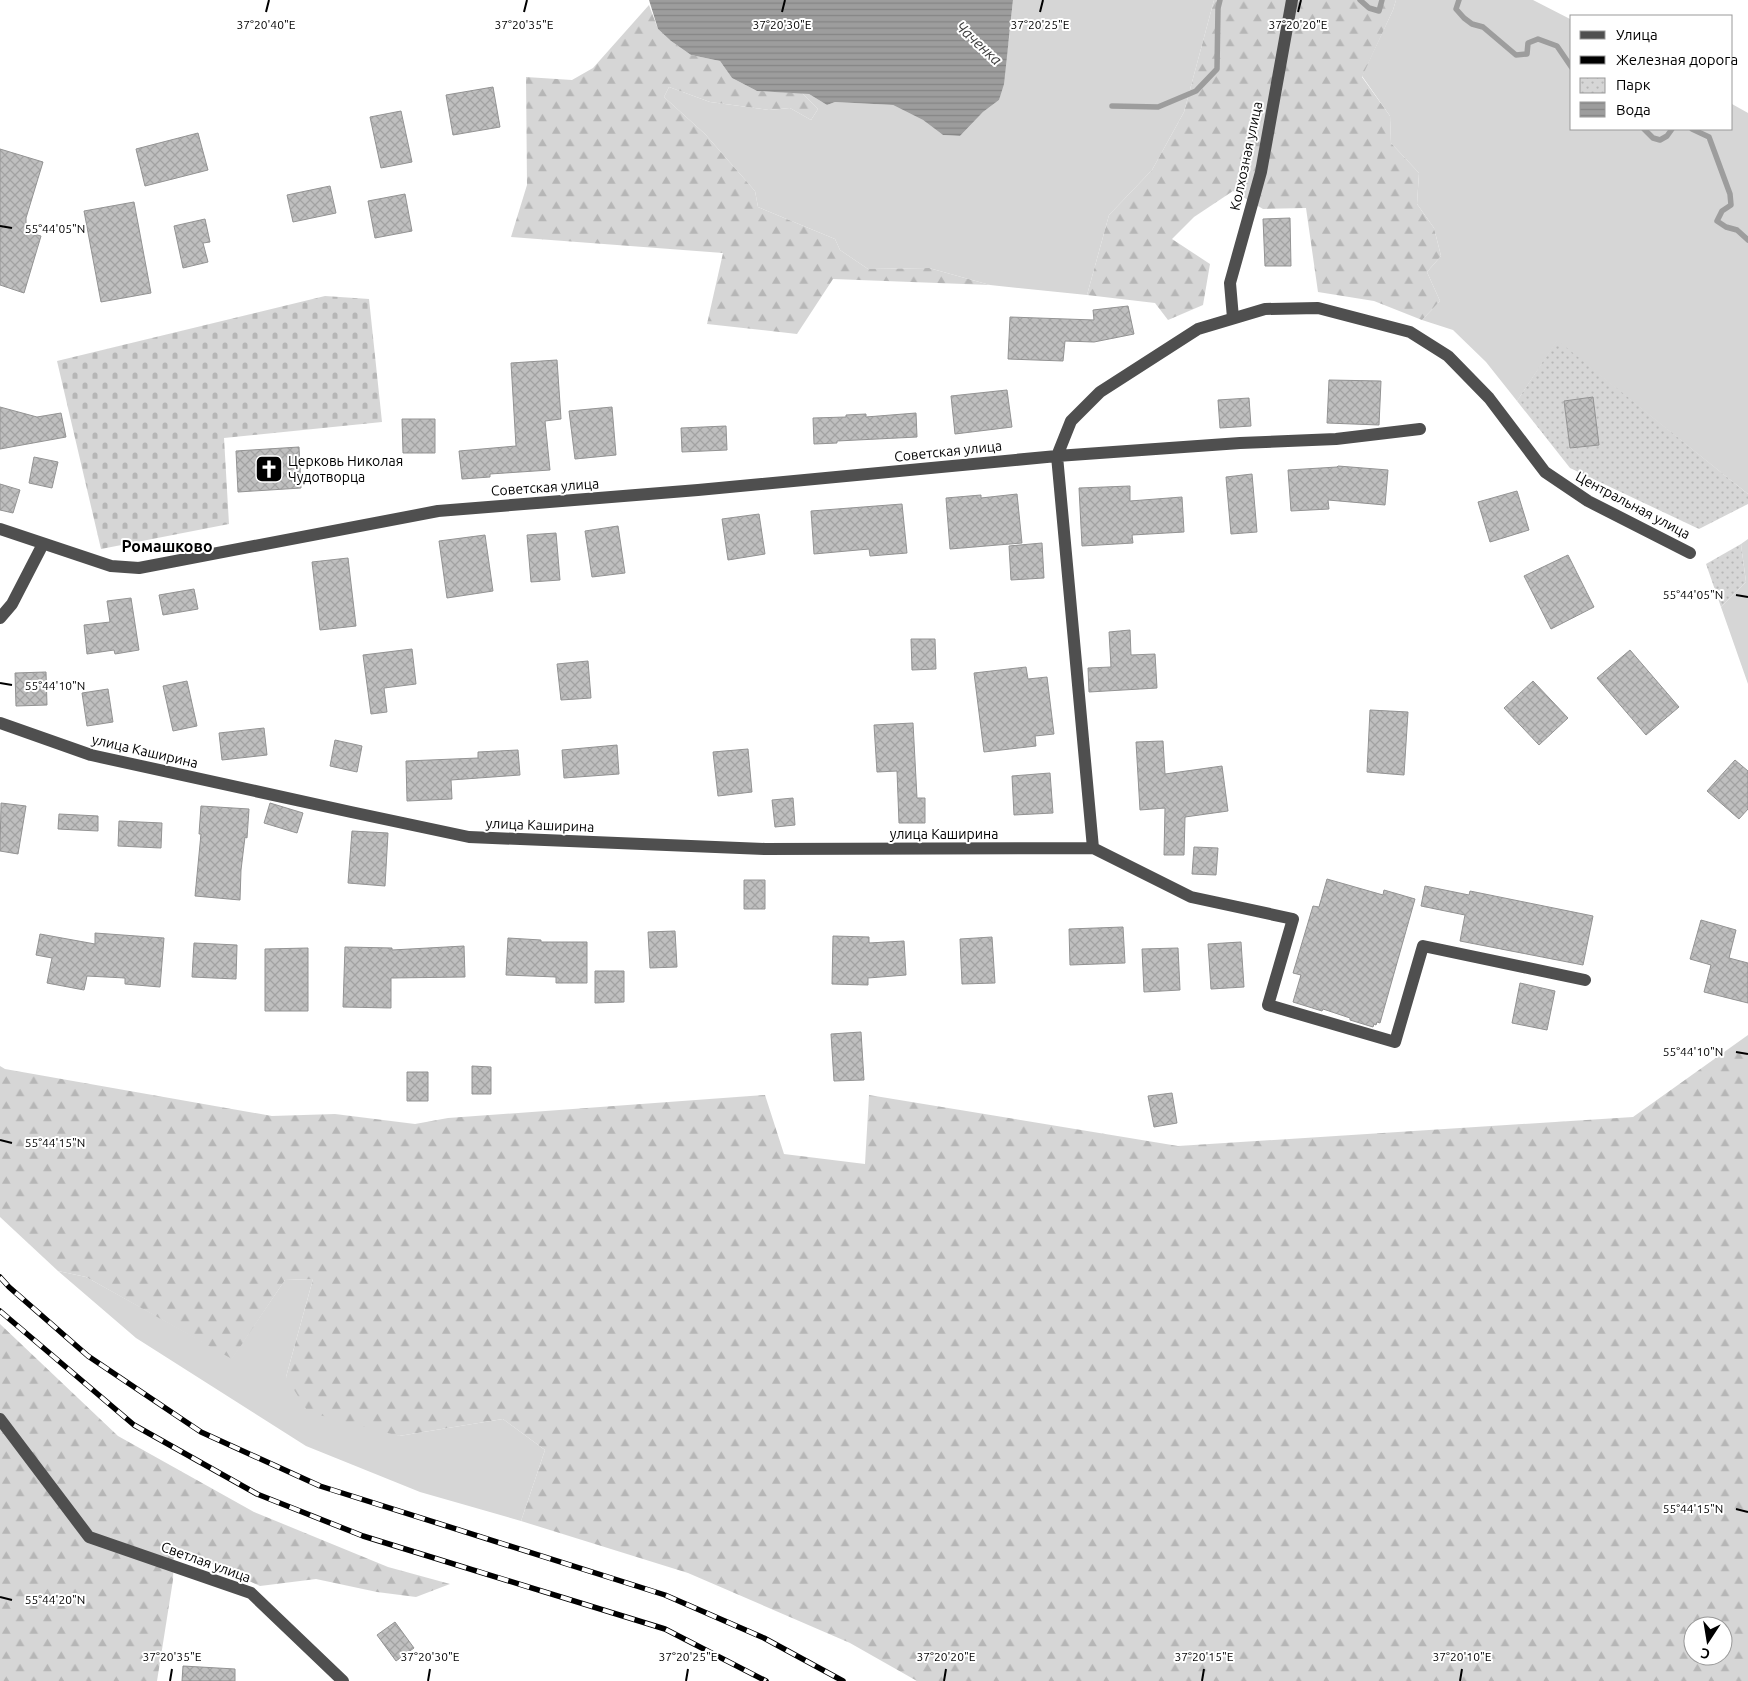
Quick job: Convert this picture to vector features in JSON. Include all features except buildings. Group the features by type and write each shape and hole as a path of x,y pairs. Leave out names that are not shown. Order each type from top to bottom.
{"street":[{"name":"Колхозная улица","path":"1233,318 1230,283 1261,172 1292,0"},
{"name":"Центральная улица","path":"1057,456 1071,421 1100,392 1198,329 1265,309 1318,308 1410,332 1448,356 1489,398 1545,472 1588,501 1690,553"},
{"name":"Советская улица","path":"0,529 111,566 139,568 438,511 698,490 1057,456 1240,443 1336,439 1420,429"},
{"path":"1057,456 1093,848 1191,897 1293,919 1268,1005 1395,1042 1423,946 1585,980"},
{"path":"0,618 12,604 43,544"},
{"name":"улица Каширина","path":"0,723 91,755 470,836 764,849 1093,848"},
{"name":"Светлая улица","path":"0,1419 89,1537 251,1593 343,1681"}],"green space":[{"path":"1013,0 1214,0 1184,112 1152,170 1109,215 1087,295 990,285 929,268 868,269 840,250 835,239 758,207 755,191 705,134 664,97 669,87 710,102 769,110 790,108 811,120 818,109 802,93 809,94 827,105 835,102 893,105 923,120 943,135 960,136 983,112 999,100"},
{"path":"1214,0 1396,0 1362,77 1390,116 1391,143 1419,173 1417,204 1434,228 1441,256 1427,272 1440,301 1422,320 1374,301 1318,292 1306,208 1263,209 1233,191 1194,217 1172,239 1210,264 1203,305 1168,320 1155,303 1087,295 1109,215 1152,170 1184,112"},
{"path":"1396,0 1533,0 1570,19 1570,130 1733,130 1733,105 1748,113 1748,494 1557,341 1517,401 1486,362 1453,330 1422,320 1440,301 1427,272 1441,256 1434,228 1417,204 1419,173 1391,143 1390,116 1362,76"},
{"path":"649,5 658,29 691,55 720,61 732,78 757,91 802,93 818,109 811,120 790,108 769,110 710,102 669,87 664,97 705,134 755,191 758,207 835,239 840,250 868,269 929,268 990,285 833,279 797,334 707,324 723,253 511,237 527,185 526,77 572,80 593,68"},
{"path":"325,296 369,299 382,422 224,438 229,524 101,549 57,361"},
{"path":"1557,340 1748,494 1748,504 1699,529 1570,468 1517,401"},
{"path":"1748,539 1748,684 1721,607 1746,582 1741,544"},
{"path":"1741,544 1746,582 1721,607 1706,564"},
{"path":"1748,1035 1748,1681 917,1681 850,1643 688,1573 521,1521 545,1450 503,1419 399,1436 308,1412 286,1377 313,1279 285,1280 232,1359 86,1277 58,1271 0,1217 0,1066 5,1069 272,1116 335,1114 415,1124 448,1118 765,1095 784,1154 865,1164 869,1095 1178,1146 1633,1117"},
{"path":"58,1271 86,1277 232,1358 285,1280 313,1279 286,1377 399,1436 503,1419 545,1450 521,1521 420,1492 306,1446 136,1338"},
{"path":"0,1324 118,1436 254,1512 388,1567 450,1584 416,1597 377,1592 316,1579 260,1586 174,1546 173,1580 157,1681 0,1681"}],"water":[{"path":"649,0 1013,0 1004,84 999,100 983,112 960,136 943,135 923,120 893,105 835,102 827,105 809,94 757,91 732,78 720,61 691,55 671,41 658,29"}],"waterway":[{"name":"Чаченка","path":"1112,106 1158,107 1196,91 1217,69 1218,8 1220,0"},
{"name":"Чаченка","path":"1360,0 1369,8 1379,11 1382,0"},
{"name":"Чаченка","path":"1459,0 1456,9 1464,18 1472,24 1483,27 1516,55 1527,54 1528,43 1538,39 1557,46 1570,65"},
{"name":"Чаченка","path":"1645,130 1653,138 1660,140 1667,136 1671,130"},
{"name":"Чаченка","path":"1694,130 1709,137 1730,194 1731,205 1722,211 1717,221 1726,227 1737,230 1748,240"}],"railway":[{"path":"0,1277 88,1356 201,1432 320,1486 665,1595 764,1638 843,1681"},
{"path":"0,1311 134,1425 257,1494 363,1536 665,1629 766,1681"}],"place":[{"name":"Церковь Николая Чудотворца","path":"269,469"}],"district":[{"name":"Ромашково","path":"167,546"}]}
